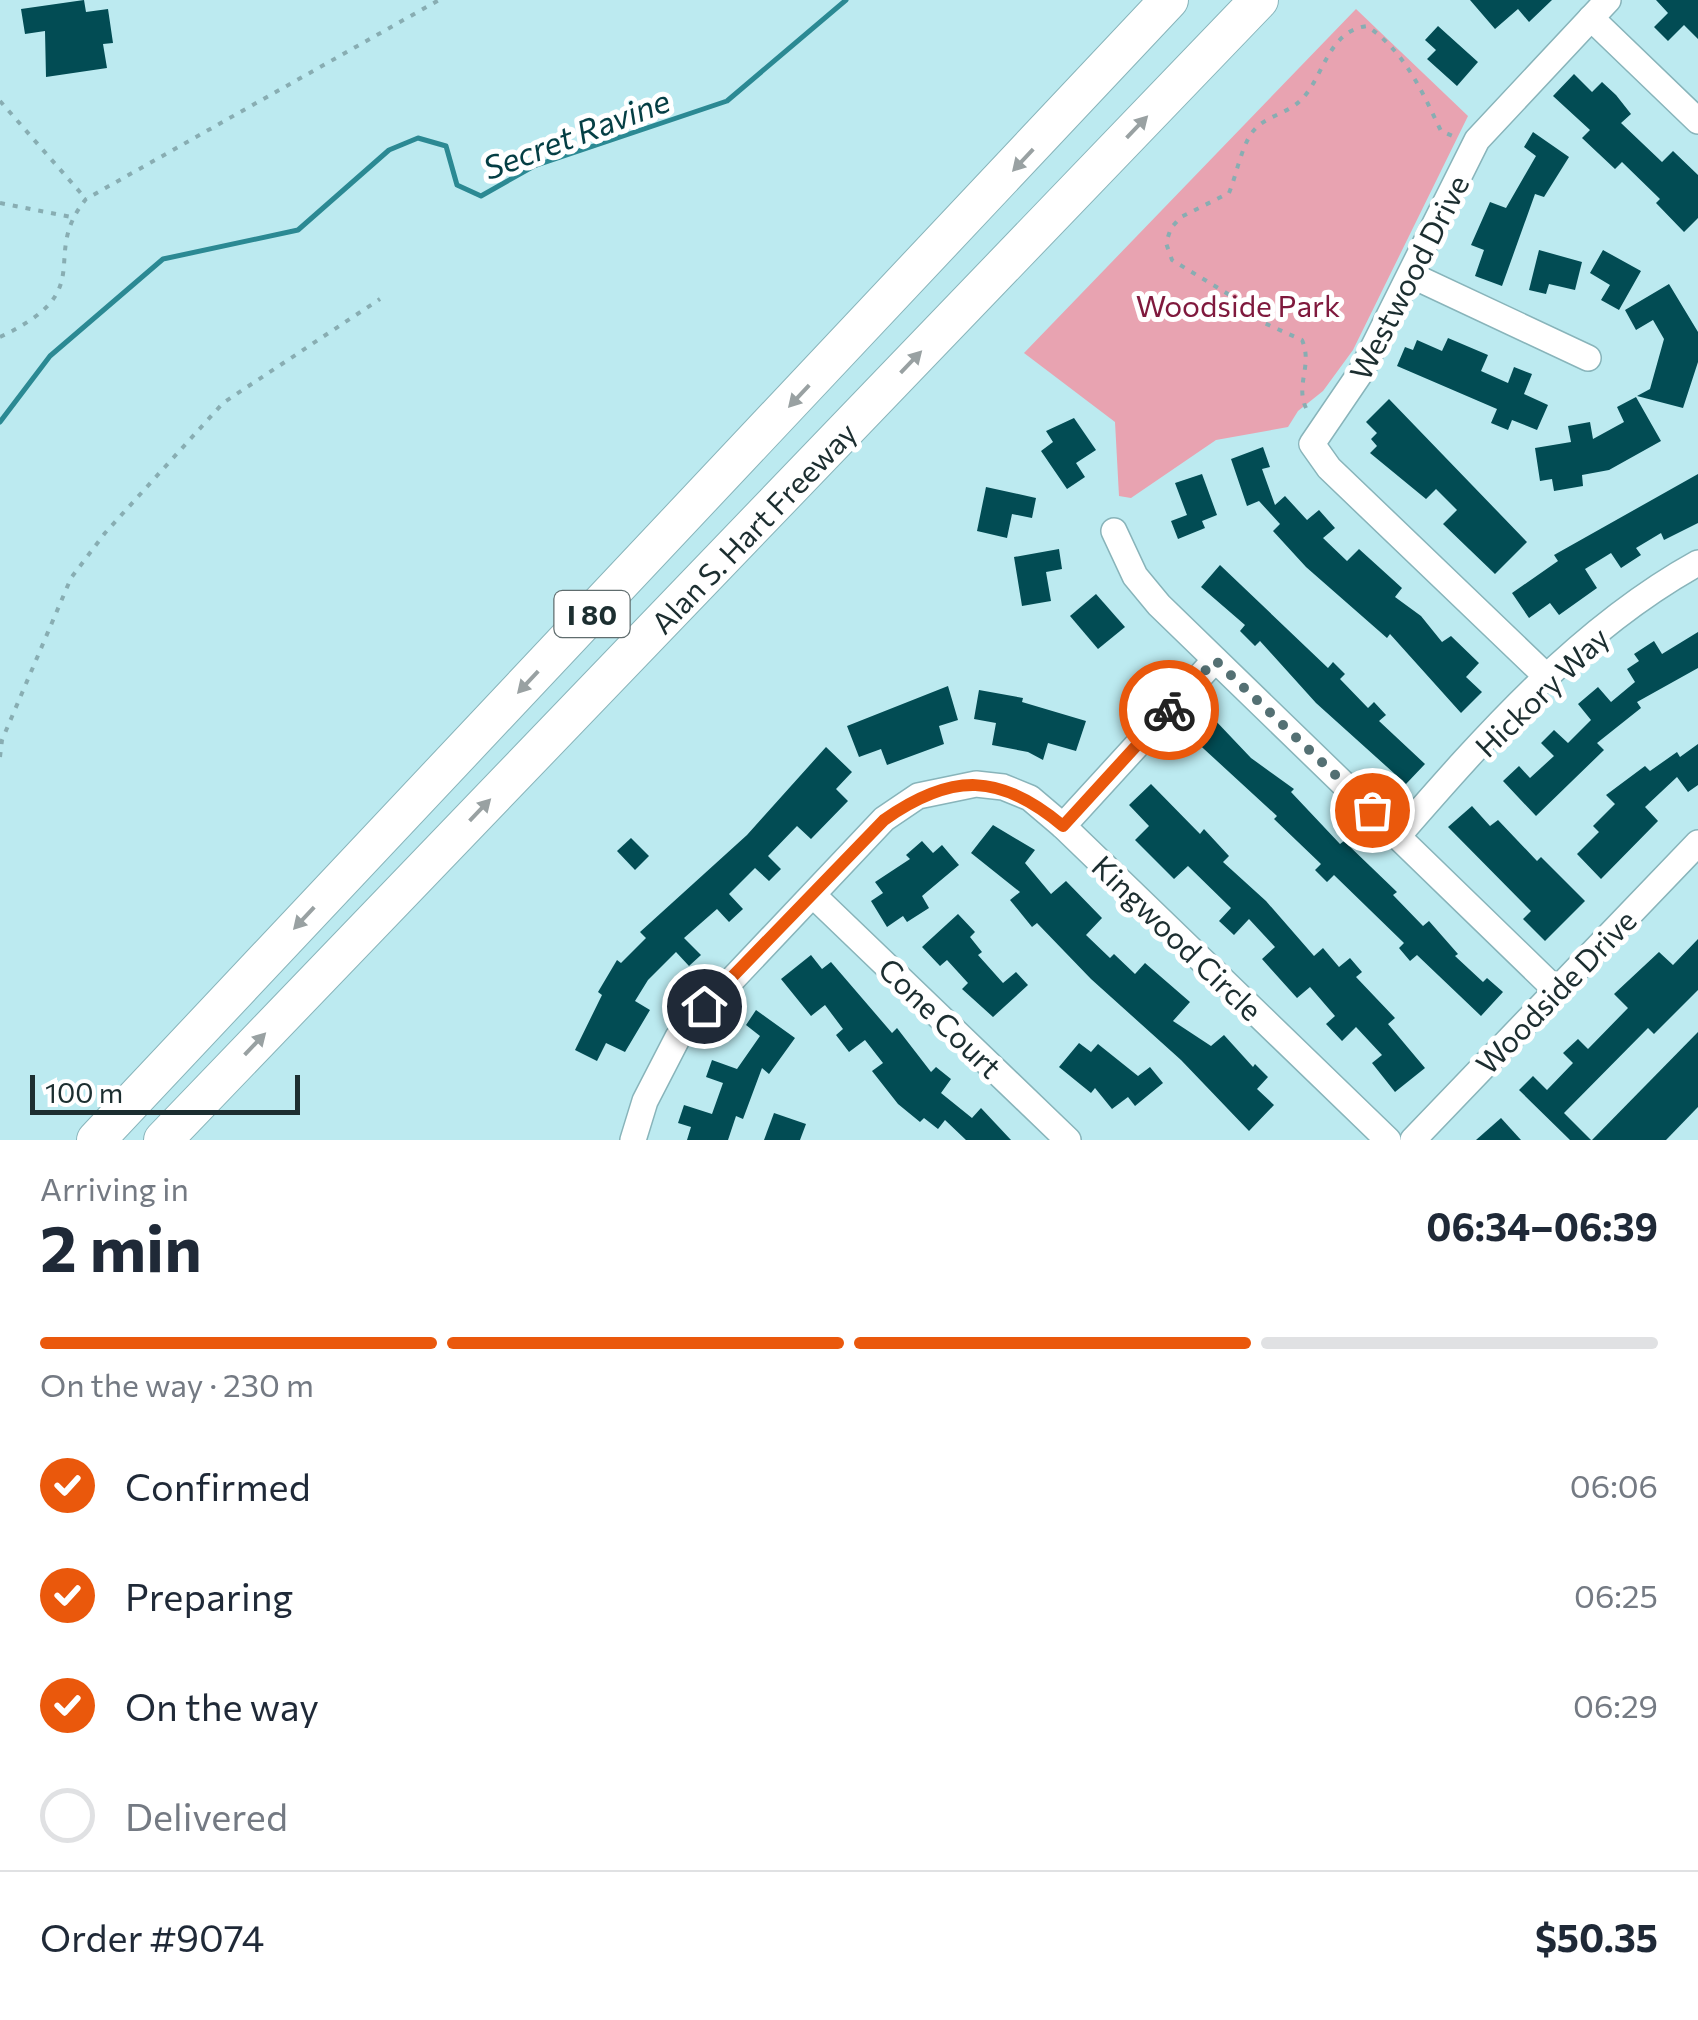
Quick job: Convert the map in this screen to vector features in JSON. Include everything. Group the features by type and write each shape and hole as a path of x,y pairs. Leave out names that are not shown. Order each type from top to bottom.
{"highway":[{"name":"Alan S. Hart Freeway","path":"96,1140 1170,0"},
{"name":"Alan S. Hart Freeway","path":"163,1140 1259,0"}],"street":[{"path":"1599,9 1698,121"},
{"name":"Westwood Drive","path":"1546,677 1329,468 1312,444 1362,372 1477,140 1599,9"},
{"path":"1411,274 1588,358"},
{"path":"1114,532 1135,576 1215,660 1556,990"},
{"name":"Hickory Way","path":"1398,836 1546,677 1628,609 1698,564"},
{"path":"1063,826 1215,660"},
{"name":"Kingwood Circle","path":"633,1140 645,1101 678,1037 884,820 918,796 944,787 1003,787 1030,798 1063,826 1388,1140"},
{"name":"Woodside Drive","path":"1413,1140 1698,843"},
{"name":"Cone Court","path":"813,894 1068,1140"}],"path":[{"path":"0,337 55,302 63,282 71,217 86,199 439,0"},
{"path":"1306,408 1300,390 1307,369 1302,340 1262,322 1228,294 1172,260 1166,243 1171,228 1181,217 1229,193 1248,137 1266,119 1300,101 1321,62 1354,28 1367,26 1378,34 1409,66 1441,131 1464,140"},
{"path":"0,101 86,199"},
{"path":"0,203 71,217"},
{"path":"0,756 2,740 71,578 105,532 222,403 380,299"}],"green space":[{"name":"Woodside Park","path":"1356,9 1468,116 1353,350 1323,391 1298,411 1288,427 1216,440 1131,498 1119,496 1115,422 1024,353"}],"building":[{"path":"84,0 86,12 108,9 113,43 103,44 107,68 46,77 45,31 25,34 21,9"},
{"path":"1470,0 1552,0 1529,22 1518,9 1495,29"},
{"path":"1656,0 1698,0 1698,39 1684,25 1668,41 1654,27 1668,13"},
{"path":"1438,26 1478,62 1457,86 1427,59 1436,50 1425,40"},
{"path":"1574,74 1592,92 1602,82 1616,95 1631,114 1621,123 1662,162 1673,151 1698,175 1698,218 1684,232 1656,203 1660,199 1622,162 1615,169 1582,138 1590,130 1553,96"},
{"path":"1533,132 1569,157 1544,197 1535,194 1502,286 1475,276 1484,250 1471,245 1490,202 1506,208 1536,156 1524,147"},
{"path":"1539,250 1582,262 1575,290 1549,284 1546,294 1529,290"},
{"path":"1603,250 1641,271 1619,310 1601,300 1610,285 1590,273"},
{"path":"1669,284 1698,332 1698,362 1683,408 1637,396 1650,389 1664,339 1653,320 1636,330 1625,310"},
{"path":"1448,338 1488,355 1481,371 1508,383 1514,367 1532,374 1524,394 1548,405 1537,430 1512,420 1508,430 1491,423 1497,409 1397,366 1405,347 1413,350 1417,340 1442,351"},
{"path":"1636,397 1661,441 1609,470 1582,475 1583,486 1554,491 1552,479 1540,481 1535,448 1571,442 1568,426 1590,422 1593,439 1624,422 1617,407"},
{"path":"1389,399 1527,542 1495,574 1443,524 1457,510 1436,489 1426,499 1370,453 1377,446 1371,439 1377,433 1366,422"},
{"path":"1074,418 1096,450 1076,463 1085,477 1067,489 1041,451 1053,442 1046,431"},
{"path":"1263,447 1270,467 1262,469 1275,505 1285,496 1307,520 1319,510 1335,528 1323,538 1347,561 1359,549 1402,588 1395,597 1421,616 1442,642 1451,636 1479,663 1466,677 1482,692 1461,713 1390,634 1387,638 1306,567 1273,531 1280,524 1259,501 1247,506 1231,459"},
{"path":"1202,474 1217,515 1202,521 1205,528 1178,539 1171,521 1187,515 1175,483"},
{"path":"1698,474 1698,523 1664,540 1661,533 1636,548 1641,555 1621,568 1611,553 1585,569 1597,588 1559,615 1550,603 1529,618 1512,593 1558,561 1554,555"},
{"path":"986,487 1036,498 1032,518 1012,514 1007,538 977,531"},
{"path":"1059,549 1062,569 1046,572 1051,601 1022,606 1014,557"},
{"path":"1220,565 1328,668 1333,662 1345,674 1340,679 1368,708 1374,702 1386,715 1379,721 1425,764 1406,784 1316,703 1260,641 1255,646 1240,631 1245,625 1201,587"},
{"path":"1096,594 1125,627 1098,649 1070,616"},
{"path":"1698,632 1698,668 1637,702 1641,708 1597,743 1604,750 1536,816 1503,781 1519,766 1530,778 1554,756 1541,743 1554,730 1568,743 1591,720 1578,704 1598,687 1611,702 1635,682 1627,669 1639,661 1634,654 1654,641 1662,654"},
{"path":"948,686 958,720 939,726 944,744 887,765 881,749 859,757 847,726"},
{"path":"979,690 1023,698 1022,702 1086,721 1076,751 1048,743 1043,760 1028,752 992,745 996,723 974,719"},
{"path":"1213,718 1251,758 1294,789 1291,792 1340,844 1344,841 1397,892 1393,895 1423,926 1429,921 1458,954 1455,956 1483,982 1487,978 1503,992 1481,1016 1417,955 1410,961 1399,948 1404,943 1334,875 1327,882 1315,870 1321,864 1274,819 1277,816 1192,738"},
{"path":"1698,744 1698,785 1688,792 1677,777 1645,807 1658,821 1601,879 1577,854 1599,832 1593,826 1615,804 1606,795 1645,766 1650,771 1677,752 1680,757"},
{"path":"826,747 852,772 836,789 848,801 811,839 797,826 768,856 781,869 769,881 755,868 729,894 743,909 729,922 717,909 684,938 701,955 689,966 676,952 648,980 635,1001 650,1010 625,1052 606,1043 597,1061 575,1050 602,995 598,992 617,960 621,963 646,938 640,932 747,835"},
{"path":"1151,784 1200,834 1204,829 1229,856 1223,862 1266,901 1314,956 1323,948 1339,967 1350,958 1362,972 1356,977 1395,1018 1388,1024 1425,1068 1395,1092 1372,1063 1382,1055 1356,1027 1342,1041 1326,1024 1335,1016 1310,987 1297,998 1262,959 1275,947 1249,919 1234,935 1219,921 1231,908 1188,866 1174,879 1135,840 1149,826 1129,805"},
{"path":"1472,806 1490,826 1498,820 1537,861 1541,857 1585,901 1545,941 1523,919 1531,911 1448,827"},
{"path":"993,825 1035,850 1025,863 1051,894 1066,881 1102,918 1086,935 1110,958 1114,954 1135,974 1145,963 1190,1002 1173,1021 1211,1046 1224,1035 1253,1067 1255,1064 1268,1077 1257,1089 1274,1105 1249,1131 1181,1060 1091,979 1037,923 1032,927 1010,900 1020,892 971,853"},
{"path":"631,838 649,856 635,870 617,851"},
{"path":"922,841 933,853 942,845 959,865 922,896 929,908 907,922 903,916 887,927 871,901 883,893 875,882 910,859 906,855"},
{"path":"958,914 975,932 970,937 982,952 978,955 1003,983 1016,972 1028,985 993,1017 962,989 968,983 947,960 940,966 922,947"},
{"path":"1698,939 1698,990 1654,1034 1648,1028 1564,1113 1591,1140 1570,1140 1519,1090 1533,1076 1547,1090 1573,1063 1563,1053 1578,1039 1588,1049 1628,1008 1614,994 1659,952 1673,965"},
{"path":"811,955 822,969 831,962 892,1033 897,1028 931,1072 936,1067 951,1079 941,1093 972,1118 981,1108 1011,1140 966,1140 945,1120 938,1129 924,1118 920,1122 898,1104 872,1071 883,1063 865,1040 849,1052 836,1035 843,1029 825,1005 811,1016 781,979"},
{"path":"756,1010 795,1038 769,1074 762,1068 743,1119 736,1116 728,1140 687,1140 691,1127 678,1123 684,1105 712,1114 723,1083 706,1077 712,1060 737,1069 760,1036 746,1025"},
{"path":"1698,1032 1698,1107 1666,1140 1592,1140"},
{"path":"1079,1043 1091,1052 1098,1044 1138,1076 1150,1067 1163,1083 1135,1106 1128,1097 1112,1109 1095,1088 1091,1093 1059,1067"},
{"path":"774,1113 806,1124 800,1140 764,1140"},
{"path":"1501,1118 1521,1140 1476,1140"}],"waterway":[{"name":"Secret Ravine","path":"0,422 50,356 163,259 298,230 389,150 418,138 446,146 457,185 481,196 534,166 727,101 846,0"}],"way so far":[{"path":"1169,710 1215,660 1372,810"}],"route":[{"path":"704,1006 884,820 918,796 944,787 1003,787 1030,798 1063,826 1169,710"}]}
